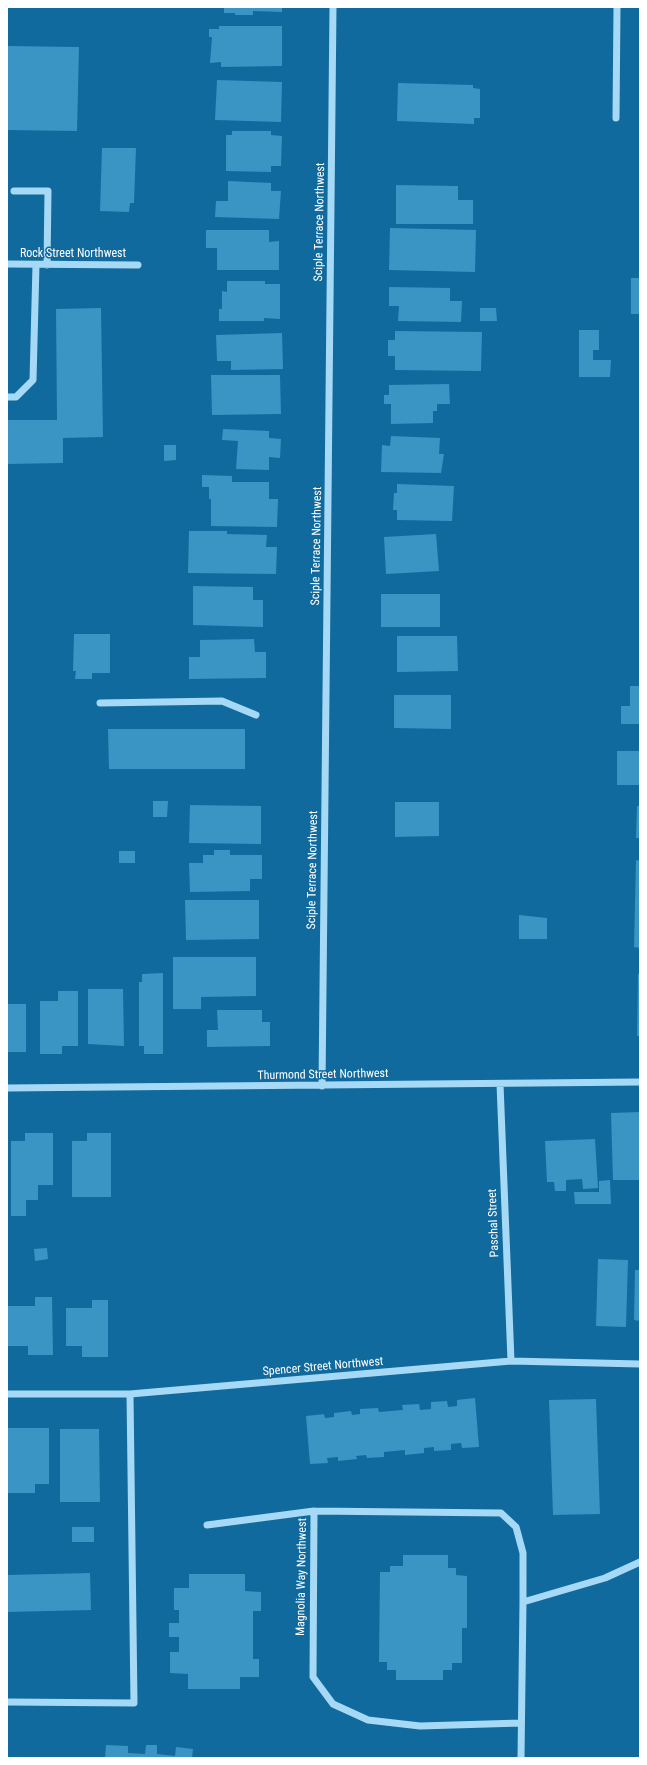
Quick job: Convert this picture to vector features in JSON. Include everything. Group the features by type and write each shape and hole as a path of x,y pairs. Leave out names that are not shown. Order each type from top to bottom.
{"street":[{"name":"Sciple Terrace Northwest","path":"322,1086 333,7"},
{"path":"616,118 617,7"},
{"path":"14,191 48,191 47,265"},
{"name":"Rock Street Northwest","path":"7,264 138,265"},
{"path":"7,397 16,397 33,380 36,265"},
{"path":"100,703 222,701 256,714"},
{"name":"Thurmond Street Northwest","path":"7,1088 640,1082"},
{"name":"Paschal Street","path":"500,1084 510,1361"},
{"name":"Spencer Street Northwest","path":"7,1394 130,1394 510,1361 640,1364"},
{"path":"7,1702 134,1703 130,1394"},
{"path":"207,1525 314,1511"},
{"name":"Magnolia Way Northwest","path":"521,1723 420,1726 368,1720 333,1704 312,1677 314,1511 501,1513 516,1527 523,1553 521,1758"},
{"path":"523,1602 604,1578 640,1562"}],"building":[{"path":"224,7 282,7 282,12 253,11 253,15 235,15 235,13 224,13"},
{"path":"219,26 282,26 282,66 221,67 221,62 210,63 212,37 209,37 209,29 219,29"},
{"path":"7,46 79,47 77,131 7,130"},
{"path":"217,80 282,82 281,122 215,120"},
{"path":"398,83 473,85 473,88 480,89 480,118 474,118 474,124 397,121"},
{"path":"232,131 271,131 271,135 282,136 281,166 271,166 271,172 226,171 226,135 232,135"},
{"path":"102,148 136,148 134,203 130,203 129,212 100,211"},
{"path":"228,181 271,183 271,191 281,191 279,219 215,217 216,201 228,201"},
{"path":"396,185 458,186 458,200 473,200 473,224 396,224"},
{"path":"390,228 476,230 475,272 389,270"},
{"path":"206,230 269,230 269,242 279,241 279,270 217,270 217,248 206,248"},
{"path":"631,278 640,278 640,314 631,314"},
{"path":"227,281 265,281 265,284 280,284 280,319 264,318 264,321 219,321 219,309 222,309 222,291 227,292"},
{"path":"389,287 450,288 450,301 462,301 461,322 398,321 399,306 389,306"},
{"path":"101,308 103,437 63,438 63,463 7,464 7,420 57,420 56,309"},
{"path":"480,308 496,308 497,321 480,321"},
{"path":"579,330 599,330 599,350 593,350 593,360 611,360 610,377 579,377"},
{"path":"395,331 482,332 481,371 395,370 395,356 388,356 388,340 395,340"},
{"path":"282,333 283,369 231,370 231,361 217,361 216,335"},
{"path":"211,375 280,375 281,414 212,415"},
{"path":"449,384 450,404 437,404 437,411 433,411 433,423 391,424 391,404 384,404 384,395 389,395 389,385"},
{"path":"223,429 269,431 269,438 281,439 280,458 269,457 269,470 236,469 238,441 222,440"},
{"path":"391,436 440,438 439,454 444,454 441,473 381,472 382,445 390,446"},
{"path":"164,445 176,445 176,460 164,461"},
{"path":"202,475 232,476 232,482 269,482 269,499 278,499 277,527 211,526 211,499 209,499 209,487 202,487"},
{"path":"397,484 454,486 452,521 397,520 397,510 393,510 394,493 397,493"},
{"path":"189,531 227,531 227,534 267,535 266,547 277,547 276,574 188,573"},
{"path":"436,534 439,571 386,574 384,537"},
{"path":"193,586 253,587 253,600 263,600 263,627 193,625"},
{"path":"381,594 440,594 440,627 381,627"},
{"path":"74,634 110,634 110,673 92,673 92,679 75,679 76,671 73,671"},
{"path":"397,636 457,636 458,671 397,672"},
{"path":"254,639 255,652 266,652 266,678 189,679 189,657 200,657 200,640"},
{"path":"630,686 640,686 640,724 621,724 621,706 630,706"},
{"path":"394,695 451,695 451,729 394,728"},
{"path":"108,729 245,729 245,769 109,769"},
{"path":"617,751 640,751 640,785 617,785"},
{"path":"153,801 168,801 167,817 153,817"},
{"path":"395,802 439,802 439,836 395,837"},
{"path":"190,805 261,806 261,844 189,843"},
{"path":"637,806 640,806 640,838 636,838"},
{"path":"214,850 230,850 230,855 262,855 262,879 250,879 250,891 190,892 189,863 203,863 203,855 214,855"},
{"path":"119,851 135,851 135,863 119,863"},
{"path":"636,860 640,861 640,948 634,947"},
{"path":"185,900 259,900 259,939 186,940"},
{"path":"519,915 547,918 547,939 519,939"},
{"path":"173,957 256,957 256,996 201,997 201,1009 173,1009"},
{"path":"163,973 163,1054 144,1054 144,1046 139,1046 139,982 142,982 142,974"},
{"path":"638,974 640,974 640,1036 637,1036"},
{"path":"88,989 123,989 124,1046 88,1044"},
{"path":"58,991 78,991 78,1046 62,1046 62,1054 40,1054 40,1001 58,1001"},
{"path":"7,1004 26,1004 26,1052 7,1052"},
{"path":"217,1010 262,1010 262,1022 270,1022 270,1046 207,1047 207,1030 218,1030"},
{"path":"640,1112 640,1180 613,1180 611,1113"},
{"path":"25,1133 53,1133 53,1185 38,1185 38,1200 26,1200 26,1216 11,1216 11,1141 25,1141"},
{"path":"87,1133 111,1133 111,1197 72,1197 72,1141 87,1141"},
{"path":"595,1139 598,1188 583,1189 582,1179 566,1180 566,1191 555,1191 554,1182 547,1182 545,1141"},
{"path":"610,1180 611,1204 575,1204 574,1192 599,1192 599,1181"},
{"path":"47,1248 48,1259 35,1261 34,1249"},
{"path":"598,1259 628,1260 626,1327 596,1326"},
{"path":"635,1270 640,1270 640,1321 634,1320"},
{"path":"35,1297 52,1297 53,1355 28,1355 28,1346 8,1346 8,1306 35,1306"},
{"path":"92,1300 108,1300 108,1357 82,1357 82,1346 66,1346 66,1308 92,1308"},
{"path":"475,1398 479,1447 462,1448 461,1443 451,1444 451,1450 434,1451 434,1447 424,1448 424,1453 405,1455 405,1450 384,1452 384,1457 367,1458 366,1455 356,1456 357,1459 338,1461 338,1457 327,1458 328,1463 310,1464 306,1416 324,1414 325,1418 334,1417 334,1413 351,1411 352,1415 360,1414 360,1409 378,1408 379,1412 403,1410 402,1405 419,1404 420,1410 431,1409 431,1402 447,1401 448,1407 457,1406 457,1400"},
{"path":"596,1399 600,1514 553,1515 549,1400"},
{"path":"7,1428 49,1428 49,1484 35,1484 35,1493 7,1493"},
{"path":"60,1429 99,1429 100,1502 60,1502"},
{"path":"72,1527 94,1527 94,1542 72,1542"},
{"path":"403,1555 448,1555 448,1568 456,1568 456,1575 467,1576 467,1628 462,1628 462,1663 452,1663 452,1670 443,1670 443,1680 396,1680 396,1670 387,1670 387,1662 379,1662 380,1572 390,1572 390,1566 403,1566"},
{"path":"90,1573 91,1610 7,1612 7,1575"},
{"path":"189,1574 245,1574 245,1591 261,1592 261,1611 253,1611 253,1659 259,1659 259,1677 240,1677 240,1689 188,1689 188,1674 170,1673 170,1652 179,1652 179,1637 169,1637 169,1623 179,1623 179,1610 174,1610 174,1588 189,1588"},
{"path":"106,1745 128,1746 128,1753 145,1754 146,1745 157,1745 157,1754 175,1756 176,1747 193,1749 192,1758 105,1758"}]}
